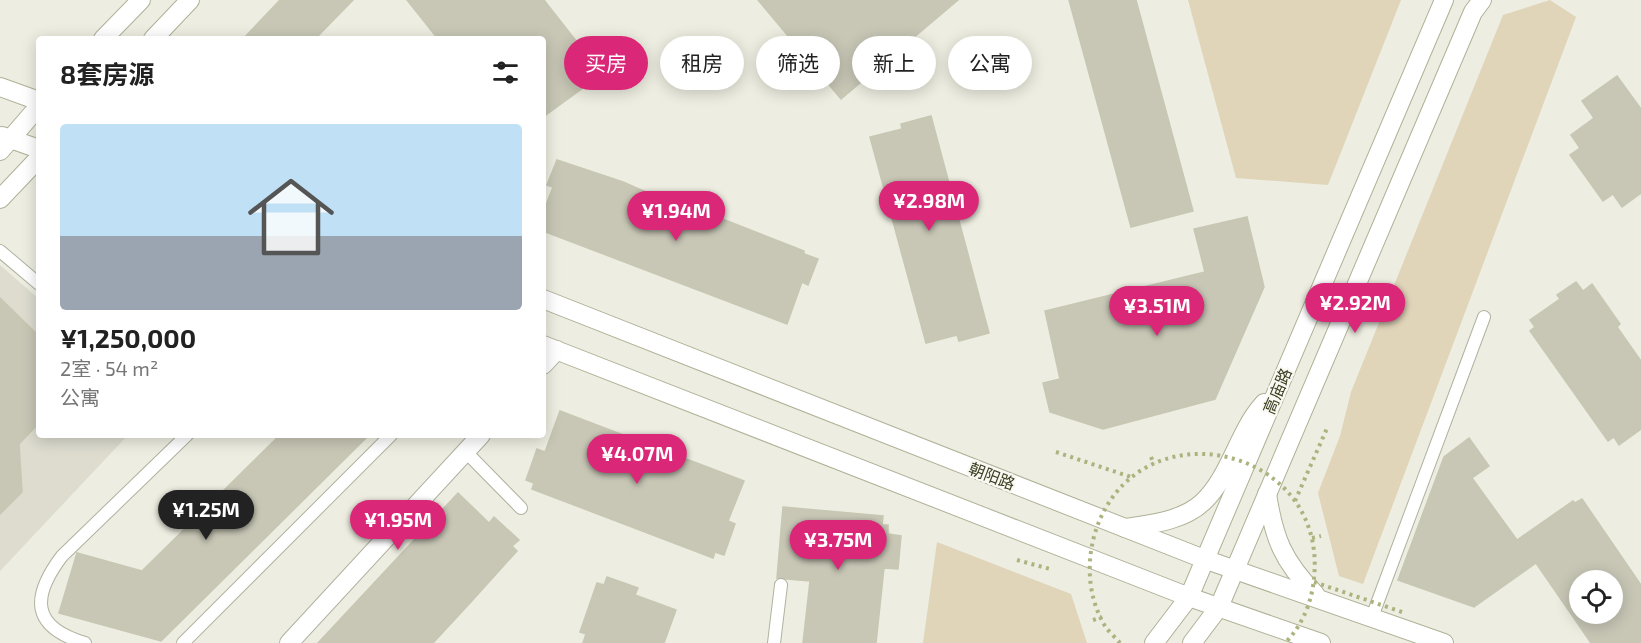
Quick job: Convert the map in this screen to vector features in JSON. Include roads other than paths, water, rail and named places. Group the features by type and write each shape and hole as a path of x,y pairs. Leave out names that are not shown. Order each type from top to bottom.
{"main road":[{"path":"106,36 141,0"},
{"path":"156,36 190,0"},
{"name":"高庙路","path":"1154,643 1189,597 1444,0"},
{"name":"高庙路","path":"1192,643 1219,607 1473,12 1482,0"},
{"path":"0,87 36,100"},
{"path":"4,142 36,109"},
{"path":"4,142 36,148"},
{"path":"0,200 36,161"},
{"name":"朝阳路","path":"546,300 1204,559 1316,590 1372,617 1444,643"},
{"path":"550,347 1189,597 1321,643"},
{"path":"1124,528 1161,522 1186,513 1202,503 1216,487 1249,423 1283,377"},
{"path":"289,643 478,438"},
{"path":"1267,494 1273,528 1283,553 1297,576 1316,590"}],"lane":[{"path":"0,252 36,282"},
{"path":"1372,617 1484,317"},
{"path":"85,643 58,633 44,618 40,606 41,597 51,570 62,556 185,438"},
{"path":"183,643 388,438"},
{"path":"465,452 521,508"},
{"path":"774,643 781,585"}]}
